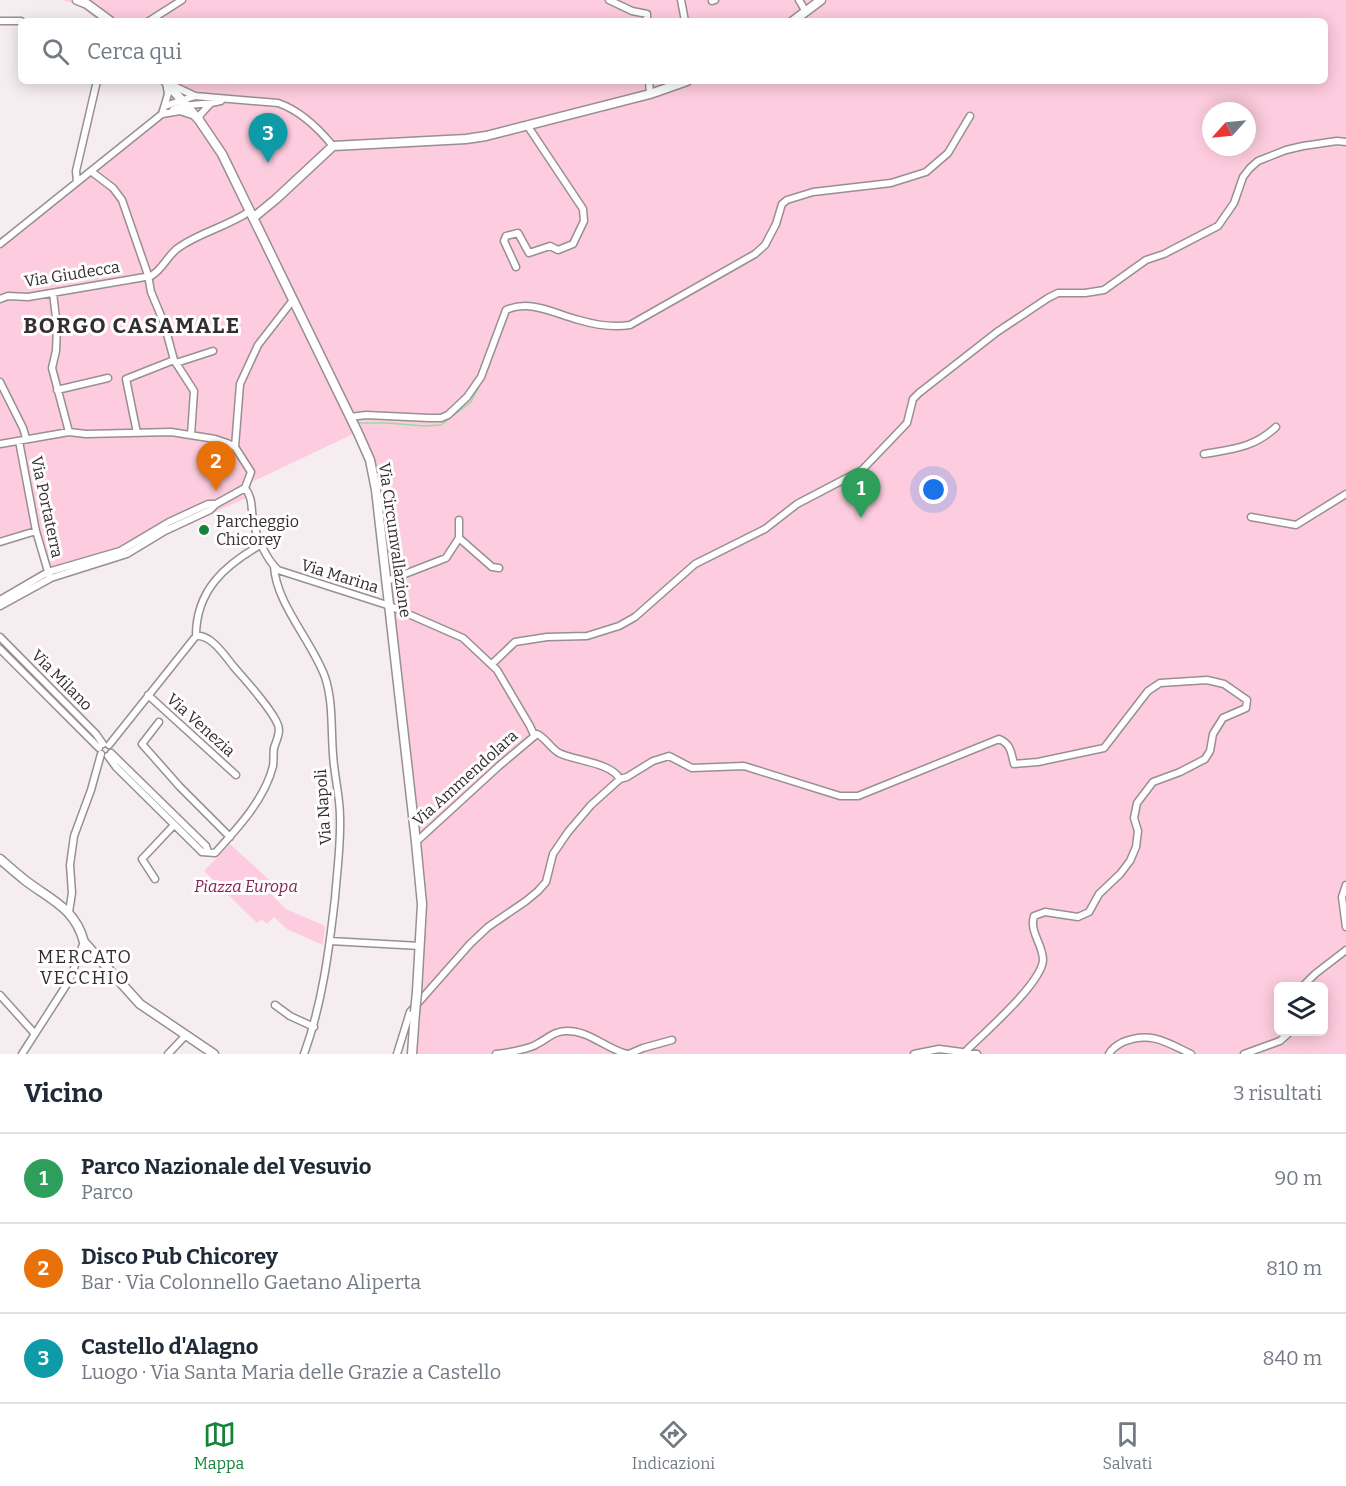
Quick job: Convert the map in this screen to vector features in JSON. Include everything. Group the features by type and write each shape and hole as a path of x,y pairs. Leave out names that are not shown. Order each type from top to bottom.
{"main road":[{"path":"77,0 87,4 106,18"},
{"path":"798,18 821,0"},
{"name":"Via Circumvallazione","path":"169,84 201,122 222,154 358,433 373,470 422,904 412,1054"},
{"path":"252,214 276,200 333,146 466,139 650,94 678,84"},
{"path":"0,859 25,881 69,912 81,930 84,942 140,1004 214,1054"}],"street":[{"path":"154,18 182,0"},
{"path":"609,0 632,11 647,14 647,18"},
{"path":"681,0 684,18"},
{"path":"800,0 806,12"},
{"path":"0,21 18,21"},
{"path":"76,182 76,171 96,84"},
{"path":"166,84 168,109"},
{"path":"170,84 195,96 278,103 286,106 308,121 333,146"},
{"path":"649,84 650,94"},
{"path":"0,244 168,109 195,96"},
{"path":"185,102 210,104 225,100"},
{"path":"201,122 200,115 210,104"},
{"path":"168,109 188,113 201,122"},
{"path":"351,420 366,415 441,418 448,415 467,397 481,377 506,310 531,306 602,325 617,327 630,325 755,254 765,245 776,224 782,204 787,200 813,192 891,183 926,172 948,153 970,116"},
{"path":"516,267 504,241 506,236 518,233 529,253 549,246 558,250 573,244 584,221 584,209 527,125"},
{"path":"492,664 515,642 547,637 587,636 619,626 635,617 695,564 765,529 797,504 862,470 907,423 913,399 997,332 1058,293 1104,290 1146,260 1164,254 1218,226 1234,203 1243,177 1258,161 1303,146 1337,141 1346,142"},
{"path":"92,172 113,188 122,200 175,362 194,391 191,435"},
{"path":"148,275 151,276 159,270 176,249 193,239 252,214"},
{"name":"Via Giudecca","path":"0,299 8,296 24,297 53,293 148,275"},
{"path":"53,293 57,326 56,351 52,368 69,432"},
{"path":"0,444 69,432 86,434 171,432 221,440 235,447 238,402 243,378 258,345 293,300"},
{"path":"137,433 126,379 213,351"},
{"path":"57,390 108,378"},
{"name":"Via Portaterra","path":"0,382 23,428 22,439 36,531 49,575"},
{"path":"1204,454 1239,448 1262,440 1276,427"},
{"name":"Via Napoli","path":"235,447 250,472 245,488 251,497 254,524 274,566 280,592 319,663 329,693 340,813 340,843 330,941 314,1027 304,1054"},
{"path":"0,600 49,575 120,551 169,522 208,504 216,504 245,488"},
{"path":"1251,517 1296,525 1346,494"},
{"path":"387,581 446,558 459,537 459,520"},
{"path":"0,542 36,531"},
{"path":"459,537 492,567 499,568"},
{"path":"208,852 214,853 249,813 273,766 273,750 279,731 270,712 226,657 204,637 196,636 196,617 214,580 231,563 262,544"},
{"name":"Via Marina","path":"274,566 286,574 390,606 463,638 492,664"},
{"path":"0,606 49,575"},
{"name":"Via Venezia","path":"69,912 72,893 70,865 74,836 105,750 196,636"},
{"name":"Via Milano","path":"0,637 96,734 105,750 116,767 202,852 208,852 206,846 105,750 0,649"},
{"name":"Via Ammendolara","path":"492,664 534,735"},
{"path":"397,1054 410,1012 488,927 526,901 546,882 553,854 568,832 591,806 620,779 653,761 669,756 692,768 744,766 840,796 858,796 999,739 1006,742 1011,749 1014,764 1038,762 1104,748 1148,691 1160,683 1207,680 1224,684 1247,700 1246,708 1223,718 1213,734 1210,751 1205,759 1153,782 1137,803 1134,818 1138,831 1136,847 1130,861 1099,894 1089,912 1078,917 1045,912 1034,916 1031,924 1043,960 1035,980 966,1051"},
{"name":"Via Venezia","path":"148,695 236,775"},
{"name":"Via Venezia","path":"159,722 142,744 180,787 230,837"},
{"name":"Via Ammendolara","path":"416,842 435,822 537,734 556,751 603,767 618,775 620,779"},
{"path":"155,879 142,859 174,825"},
{"path":"1346,885 1342,897 1346,927"},
{"path":"330,941 420,946"},
{"path":"22,1054 69,981 84,942"},
{"path":"1308,982 1346,950"},
{"path":"0,994 35,1034"},
{"path":"275,1005 290,1016 314,1027"},
{"path":"496,1054 537,1045 552,1034 568,1030 597,1039 628,1054 672,1040"},
{"path":"168,1054 186,1035"},
{"path":"1108,1054 1118,1045 1139,1036 1151,1037 1191,1054"},
{"path":"1244,1054 1280,1041 1286,1036"},
{"path":"914,1054 939,1049 977,1054"}],"green space":[{"path":"62,0 1346,0 1346,1054 409,1054 420,897 370,472 353,434 252,482 248,497 121,558 52,580 33,536 0,545 0,237 16,228 155,116 164,97 164,84 1328,84 1328,18 95,18 79,5"},
{"name":"Piazza Europa","path":"230,844 278,888 272,895 286,909 325,926 323,945 287,929 274,917 267,924 262,919 257,923 204,871"}],"waterway":[{"path":"359,423 441,425 471,402 484,377"}],"place":[{"name":"Castello d'Alagno","path":"268,163"},
{"name":"Disco Pub Chicorey","path":"216,491"},
{"name":"Parco Nazionale del Vesuvio","path":"861,518"},
{"name":"Parcheggio Chicorey","path":"204,530"}],"district":[{"name":"BORGO CASAMALE","path":"132,325"},
{"name":"MERCATO VECCHIO","path":"85,967"}]}
